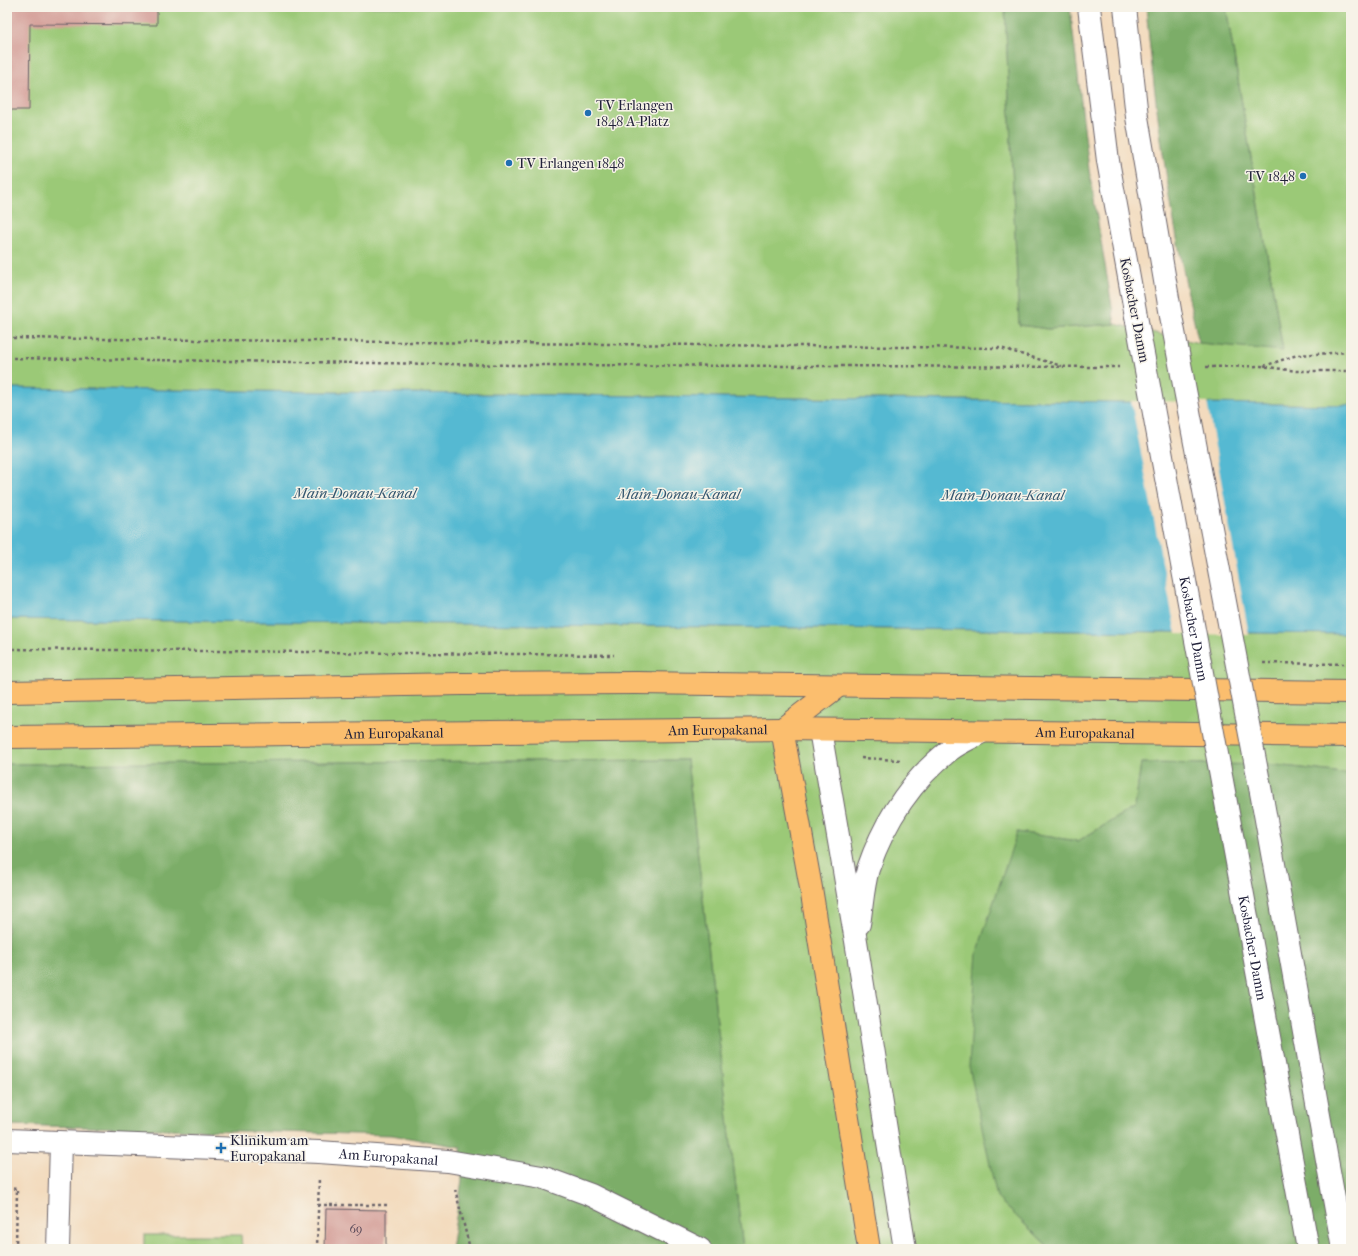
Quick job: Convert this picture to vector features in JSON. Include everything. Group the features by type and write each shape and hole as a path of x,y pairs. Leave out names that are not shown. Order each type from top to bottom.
{"main road":[{"path":"7,692 470,684 636,683 838,687 1065,688 1351,692"},
{"path":"778,686 820,730"},
{"name":"Am Europakanal","path":"782,729 838,687"},
{"path":"782,729 811,888 869,1249"},
{"name":"Am Europakanal","path":"7,737 782,729 1351,736"}],"street":[{"name":"Kosbacher Damm","path":"1089,7 1108,161 1308,1249"},
{"path":"1125,7 1136,117 1171,316 1263,803 1343,1249"},
{"path":"820,730 856,940 905,1249"},
{"path":"856,940 868,871 883,834 898,806 918,780 937,761 951,749 982,732"},
{"name":"Am Europakanal","path":"7,1140 319,1152 448,1161 542,1177 591,1195 700,1249"},
{"path":"58,1249 61,1143"},
{"path":"1292,1249 1298,1197"}],"path":[{"path":"7,338 1000,348 1065,367 523,366 7,358"},
{"path":"1351,352 1297,355 1261,366 1296,371 1351,371"},
{"path":"860,758 906,760"},
{"path":"317,1249 319,1152"},
{"path":"448,1161 470,1249"},
{"path":"7,1188 17,1189 16,1249"},
{"path":"318,1206 388,1205"}],"green space":[{"name":"TV Erlangen 1848","path":"7,7 1005,7 1019,325 1048,329 1115,324 1199,343 1283,350 1226,7 1351,7 1351,405 7,388"},
{"path":"1005,7 1070,7 1089,170 1115,324 1048,329 1019,325"},
{"path":"1146,7 1226,7 1283,351 1199,343 1181,260 1166,176"},
{"path":"7,619 1351,634 1351,774 1276,765 1141,763 1135,807 1078,841 1017,832 997,1198 1051,1249 743,1249 687,760 7,764"},
{"path":"687,760 743,1249 451,1249 462,1180 461,1147 392,1135 7,1125 7,764"},
{"path":"1141,763 1276,765 1351,774 1351,1249 1051,1249 997,1198 969,1066 977,952 1017,832 1078,841 1135,807"},
{"path":"144,1235 241,1235 242,1249 144,1249"}],"water":[{"name":"Main-Donau-Kanal","path":"7,388 1351,405 1351,634 7,619"}],"pier":[{"path":"1131,401 1207,402 1249,635 1176,634"}],"building":[{"path":"7,7 157,7 157,25 30,24 29,110 7,110"},
{"path":"326,1209 386,1210 386,1249 325,1249"}],"place":[{"name":"TV Erlangen 1848 A-Platz","path":"588,113"},
{"name":"TV Erlangen 1848","path":"509,163"},
{"name":"TV 1848","path":"1303,176"},
{"name":"Klinikum am Europakanal","path":"221,1148"}]}
